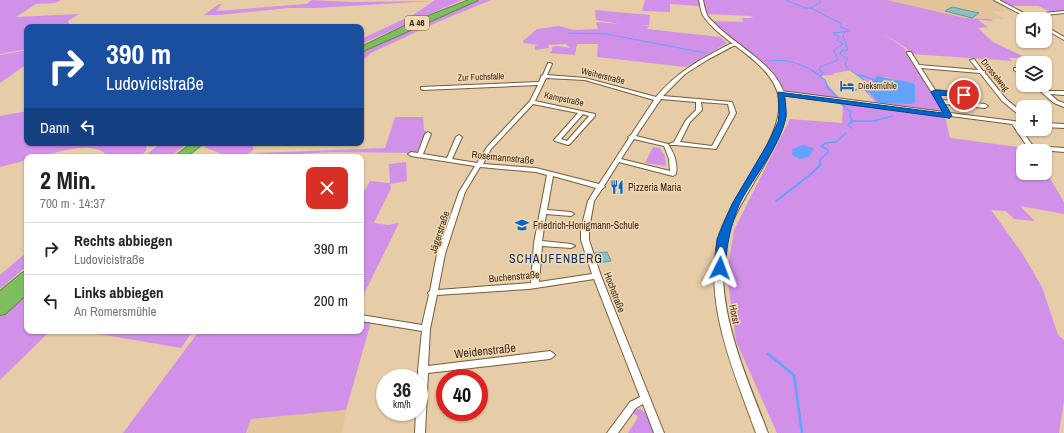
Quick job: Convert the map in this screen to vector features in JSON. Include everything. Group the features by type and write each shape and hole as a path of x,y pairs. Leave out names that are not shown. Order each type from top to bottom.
{"highway":[{"name":"A 46","path":"364,46 433,13 470,0"},
{"name":"A 46","path":"364,49 416,24 475,0"},
{"path":"183,154 195,146"},
{"path":"192,154 204,146"},
{"path":"0,298 24,278"},
{"path":"0,310 24,289"}],"street":[{"name":"Horst","path":"701,0 705,16 719,31 766,70 781,94 783,115 777,133 736,204 722,239 720,255 720,295 729,341 762,433"},
{"path":"996,0 1019,12"},
{"path":"1052,14 1064,12"},
{"path":"1052,16 1064,16"},
{"path":"1052,31 1064,39"},
{"name":"Hochstraße","path":"659,433 644,399 637,376 622,344 596,276 585,240 585,229 591,201 602,187 631,137 658,98 683,73 705,59 732,45 736,45"},
{"path":"909,53 949,116"},
{"name":"Drosselweg","path":"972,60 1004,100 1016,110"},
{"name":"Jägerstraße","path":"423,369 426,328 432,292 441,254 462,192 477,165 507,128 532,102 550,64"},
{"path":"918,66 983,72"},
{"name":"Weiherstraße","path":"542,79 586,79 658,98 730,103 733,113 714,148 676,144"},
{"name":"Zur Fuchsfalle","path":"423,88 542,79"},
{"path":"935,92 964,95"},
{"path":"1044,92 1064,93"},
{"path":"1044,92 1056,102 1064,105"},
{"path":"781,94 1014,123 1031,148 1064,150"},
{"path":"631,137 666,145 676,144 688,121 700,110 698,100"},
{"name":"Kampstraße","path":"532,102 582,112 593,115 568,143 557,140 582,112"},
{"path":"941,102 985,106"},
{"path":"1052,125 1064,126"},
{"path":"420,155 428,134"},
{"path":"449,160 459,137"},
{"path":"617,160 673,174 674,164 666,145"},
{"name":"Rosemannstraße","path":"411,154 477,165 536,170 602,187"},
{"path":"535,285 538,243 550,174"},
{"path":"543,212 571,214"},
{"path":"538,243 571,246"},
{"name":"Buchenstraße","path":"432,292 535,285 596,276"},
{"path":"364,318 426,328"},
{"name":"Weidenstraße","path":"428,369 550,355"},
{"path":"612,433 633,405 644,399"},
{"name":"Jägerstraße","path":"420,433 421,421"}],"shaded area":[{"path":"0,0 61,0 55,3 36,4 16,17 79,14 68,21 70,24 24,24 24,50 0,54"},
{"path":"312,0 351,2 433,1 315,8 288,8 219,15 204,15 219,4 222,4 216,11 306,4"},
{"path":"435,0 462,0 364,43 364,38 413,15"},
{"path":"481,0 491,0 438,22 371,53 364,59 364,51 439,16"},
{"path":"645,0 698,0 700,6 670,4 670,12 642,11"},
{"path":"702,0 887,0 965,18 991,19 993,21 978,20 988,27 978,28 993,42 1023,56 1008,58 1013,61 911,54 906,48 881,32 904,48 945,113 878,105 864,90 867,89 866,81 851,70 832,75 820,76 841,100 786,93 779,81 761,62 720,30 711,21 743,22 742,18 753,18 751,16 706,14","holes":["877,77 887,77 915,85 915,102 869,90 873,90 872,82"]},
{"path":"887,0 994,0 1017,11 991,11 1004,19 965,18"},
{"path":"998,0 1064,0 1064,11 1051,12 1038,6 1011,6"},
{"path":"595,10 650,15 649,25 641,25 649,26 647,29 720,37 727,43 686,67 597,57 598,44 577,44 575,55 549,53 552,51 552,47 558,46 570,48 566,44 548,45 549,48 535,50 535,46 538,45 524,43 523,41 537,29 559,26 574,30 598,29 596,22 620,24 596,20"},
{"path":"24,51 24,66 0,83 0,55"},
{"path":"843,104 945,117 950,138 1016,147 1016,180 1051,180 1064,202 1064,214 1020,206 1035,221 1014,219 1006,211 991,210 1022,253 1042,287 1058,335 1064,340 1064,401 1059,433 777,433 736,341 727,275 734,230 790,119 842,123"},
{"path":"24,112 24,146 147,146 146,151 142,154 106,154 91,148 81,148 46,154 24,154 24,161 0,167 0,116"},
{"path":"395,117 423,117 424,130 427,132 417,153 257,153 385,148"},
{"path":"157,146 184,146 173,154 147,154"},
{"path":"252,146 254,149 245,154 223,154 204,147"},
{"path":"653,147 660,148 665,156 666,166 645,163"},
{"path":"406,162 407,181 390,184 391,188 374,223 388,225 399,223 364,294 364,192 370,181 390,183 389,164"},
{"path":"24,255 24,269 0,289 0,275"},
{"path":"24,292 24,334 47,334 0,380 0,312"},
{"path":"364,321 371,322 346,410 251,419 246,433 123,433 197,334 364,334"},
{"path":"99,334 191,334 181,348"},
{"path":"637,409 641,409 646,414 654,433 628,433 638,417 633,413"},
{"path":"346,410 342,433 246,433 251,419"}],"water":[{"path":"877,76 913,83 915,85 915,102 912,104 879,103 869,92 869,90 872,90 872,82"},
{"path":"802,145 814,148 809,157 800,159 792,155 793,149"}],"building":[{"path":"952,7 979,13 972,18 945,11"},
{"path":"607,252 611,261 599,263 595,253"}],"waterway":[{"path":"785,0 805,8 811,8"},
{"path":"811,8 821,2 819,0"},
{"path":"811,8 840,23 842,25 840,27 851,31 833,33 839,37 837,40 843,44 834,50 838,60 820,67 819,70 822,72"},
{"path":"845,32 843,36 848,50 841,51 840,54 848,59 845,63 847,68 853,72"},
{"path":"568,33 606,34 706,53"},
{"path":"768,61 781,60 792,62 813,71"},
{"path":"813,71 820,76"},
{"path":"852,71 864,80 861,89"},
{"path":"820,76 823,73 822,72"},
{"path":"860,75 875,80"},
{"path":"820,76 825,80 828,88 840,100"},
{"path":"854,90 861,89"},
{"path":"861,89 871,92"},
{"path":"841,104 851,112 850,116 852,121"},
{"path":"852,121 874,121 892,116"},
{"path":"852,121 848,125 852,128"},
{"path":"820,165 820,160 828,152 828,150 821,146 826,143 836,142 846,133"},
{"path":"776,201 811,174 820,165"},
{"path":"768,354 794,375 802,433"}],"place":[{"name":"Dieksmühle","path":"847,86"},
{"name":"Pizzeria Maria","path":"617,187"},
{"name":"Friedrich-Honigmann-Schule","path":"522,225"}],"district":[{"name":"SCHAUFENBERG","path":"556,259"}],"route":[{"path":"720,268 722,239 736,204 772,143 781,122 783,115 783,99 781,94 949,116 935,92 964,95"}]}
